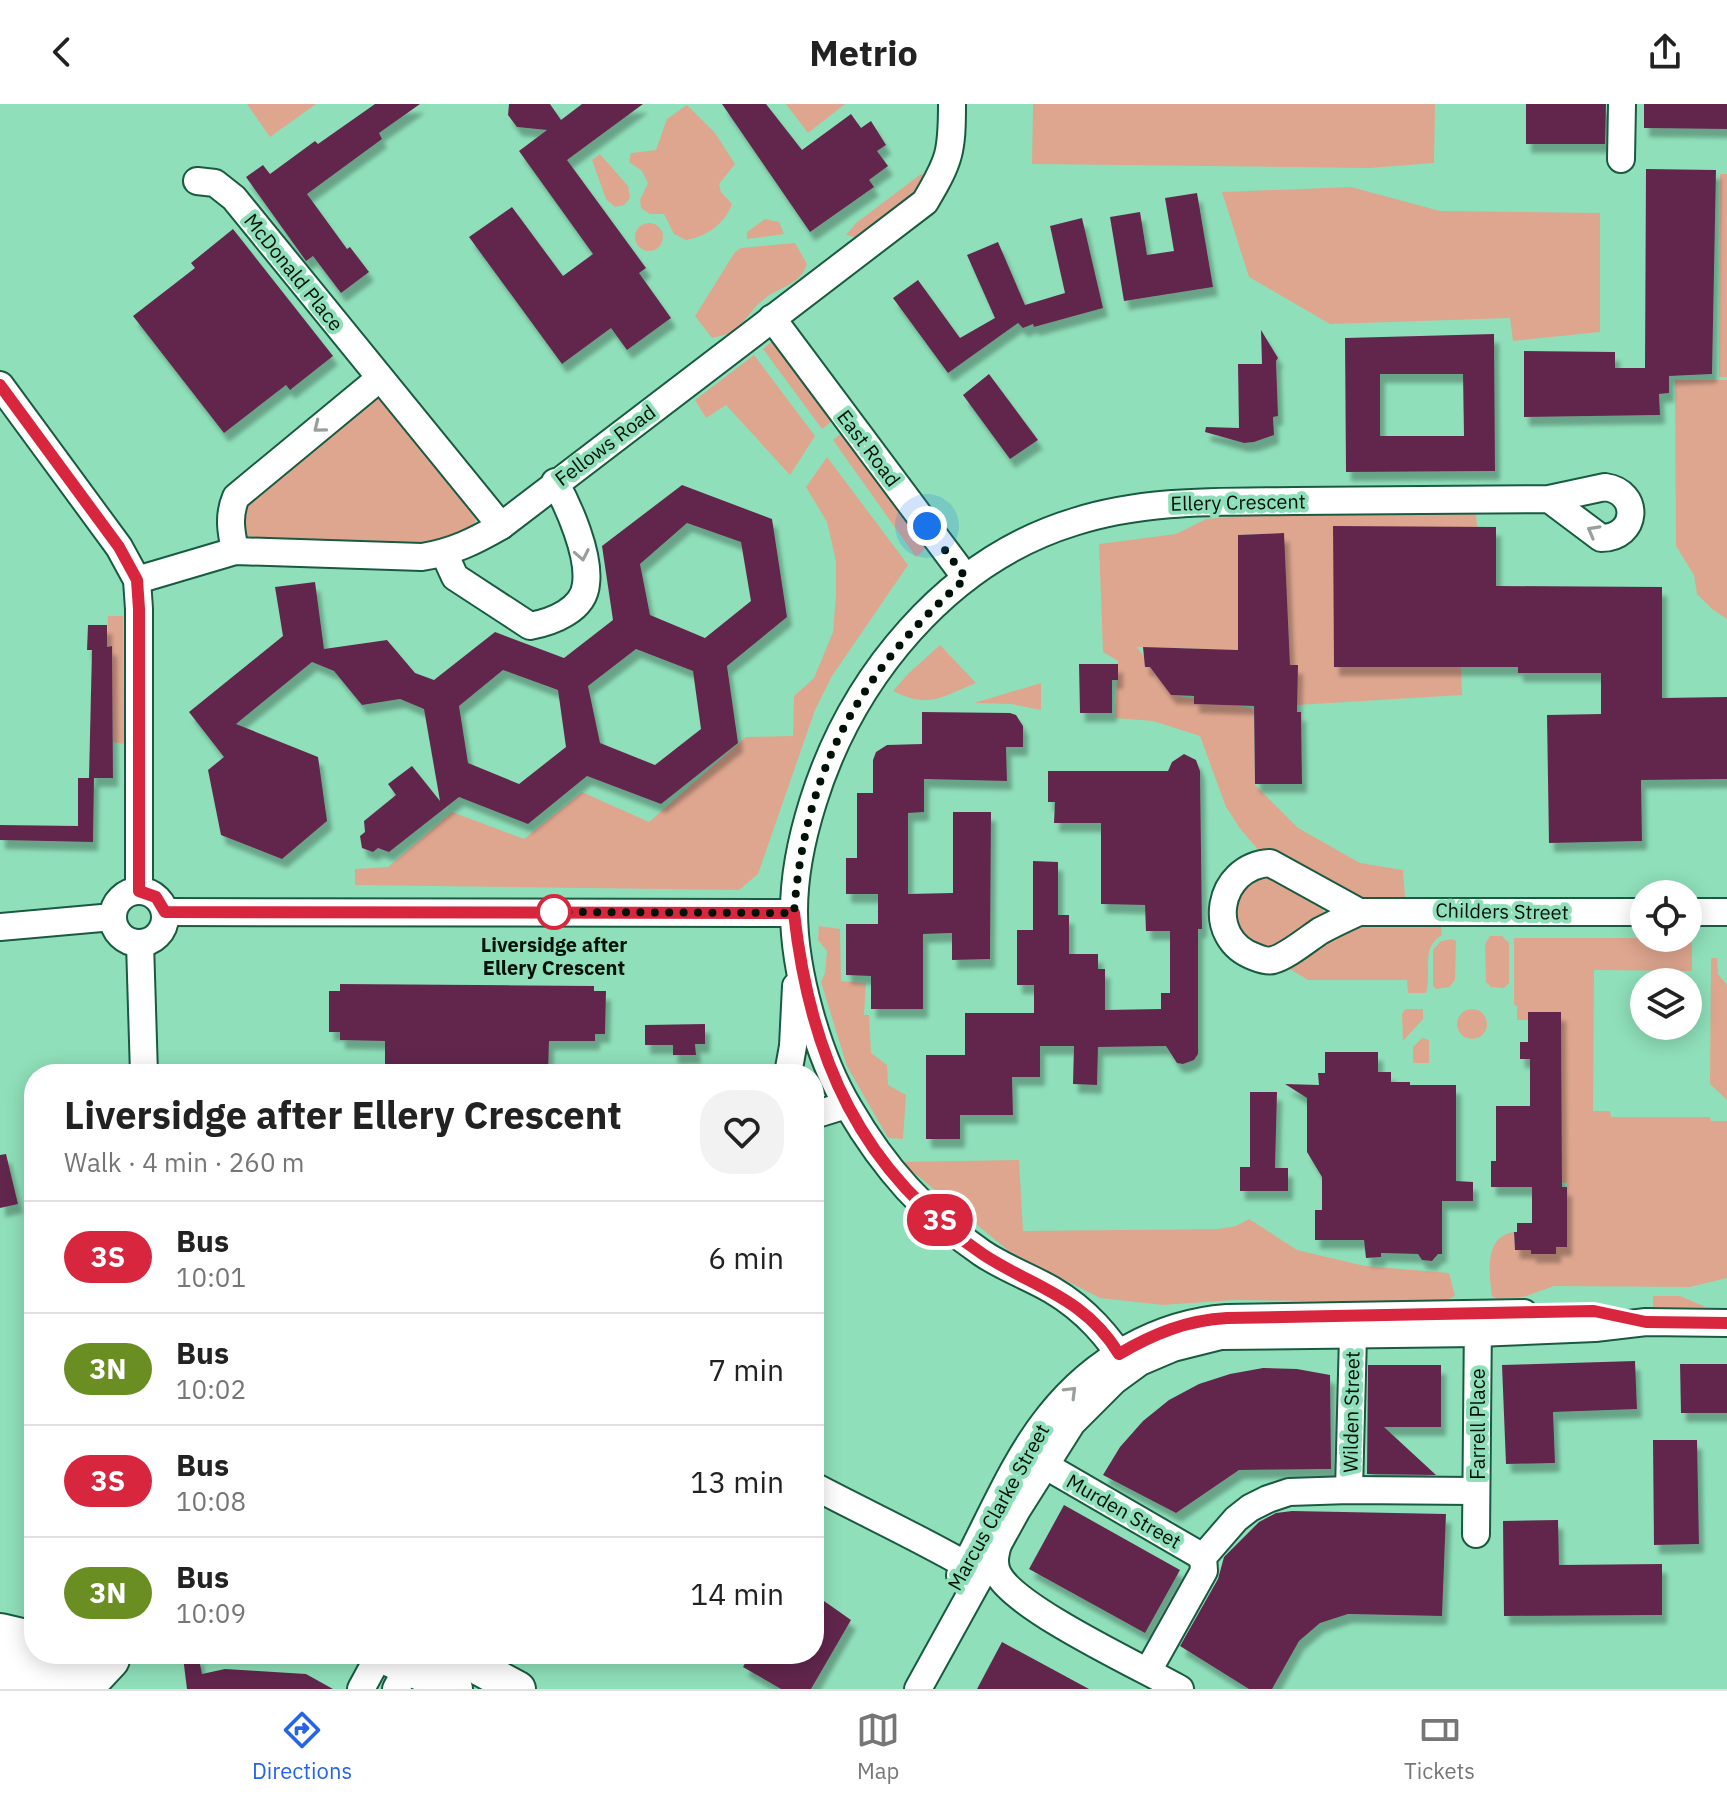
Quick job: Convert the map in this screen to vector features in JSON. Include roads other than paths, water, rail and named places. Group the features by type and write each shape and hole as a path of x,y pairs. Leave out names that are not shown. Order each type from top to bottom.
{"highway":[{"path":"0,1634 24,1640"},
{"path":"81,1689 108,1664"}],"main road":[{"path":"5,1679 41,1664"},
{"path":"45,1689 99,1664"},
{"path":"398,1664 455,1689"},
{"path":"472,1664 518,1689"}],"street":[{"name":"Fellows Road","path":"137,580 235,551 422,557 470,544 501,526 925,202 944,171 952,147 952,104"},
{"path":"1621,159 1622,104"},
{"name":"McDonald Place","path":"197,181 215,183 234,198 501,526"},
{"name":"East Road","path":"772,318 966,578"},
{"path":"235,551 230,525 236,497 380,378"},
{"path":"0,385 119,547 137,580 139,891"},
{"path":"444,553 455,577 530,626 548,623 564,615 579,600 587,584 576,526 555,482"},
{"name":"Ellery Crescent","path":"815,1064 794,913 797,867 807,822 845,721 879,669 916,624 966,578 1035,537 1074,522 1171,502 1549,499"},
{"path":"1270,863 1359,912 1325,928 1273,960 1251,956 1234,944 1226,932 1221,910 1225,896 1238,878 1254,867 1270,863"},
{"path":"139,891 156,897 165,912 161,931 154,938 140,943 123,937 113,917 119,900 130,892 139,891"},
{"path":"165,912 794,913"},
{"name":"Childers Street","path":"1359,912 1630,912"},
{"path":"1702,912 1727,912"},
{"path":"0,927 113,917"},
{"path":"140,943 144,1064"},
{"path":"790,1064 798,948"},
{"name":"Ellery Crescent","path":"824,1079 908,1192 986,1256 1050,1289 1079,1309 1101,1330 1124,1362"},
{"path":"824,1112 846,1105"},
{"name":"Marcus Clarke Street","path":"990,1539 998,1504 1028,1446 1049,1416 1088,1376 1197,1340 1221,1336 1353,1335 1594,1311 1646,1322 1727,1323"},
{"name":"Marcus Clarke Street","path":"918,1689 990,1539 1044,1467 1072,1423 1146,1338 1206,1319 1478,1324"},
{"name":"Farrell Place","path":"1476,1534 1478,1324"},
{"name":"Wilden Street","path":"1349,1490 1353,1335"},
{"path":"998,1504 1014,1496 1029,1470 1036,1466 1044,1467"},
{"name":"Murden Street","path":"1044,1467 1203,1557"},
{"path":"824,1491 942,1550 988,1601 1028,1605"},
{"path":"1148,1671 1204,1571 1203,1557 1236,1519 1268,1499 1289,1492 1476,1491"},
{"path":"883,1523 932,1562 968,1582"},
{"path":"942,1550 990,1539 997,1573 1006,1586 1028,1605 1180,1689"},
{"name":"Marcus Clarke Street","path":"900,1689 968,1582"},
{"path":"361,1689 391,1664"}],"place":[{"name":"Liversidge after Ellery Crescent","path":"554,912"}]}
